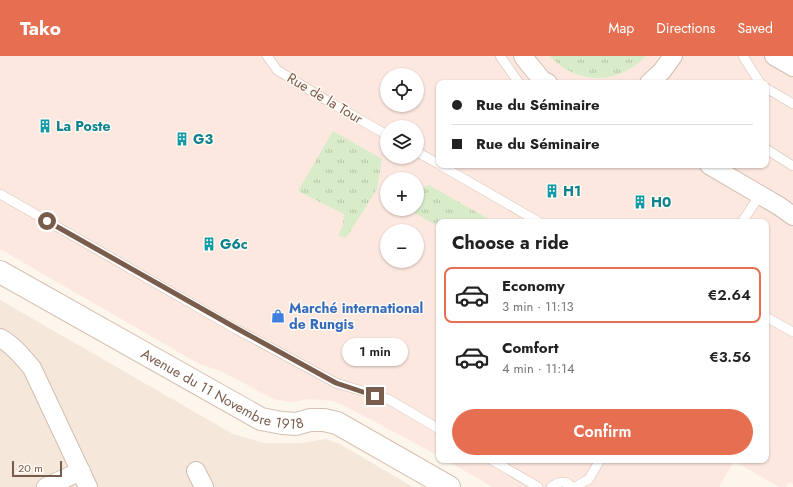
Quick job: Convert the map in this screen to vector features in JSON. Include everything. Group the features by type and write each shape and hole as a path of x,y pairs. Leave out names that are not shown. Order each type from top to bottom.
{"main road":[{"name":"Avenue du 11 Novembre 1918","path":"0,272 261,419 282,424 296,424 310,420 324,420 337,423 449,487"}],"street":[{"path":"523,56 542,80"},
{"path":"651,80 662,70 673,56"},
{"path":"774,56 793,67"},
{"path":"714,168 793,216"},
{"path":"0,338 7,341 21,353 32,368 85,479 46,487"},
{"path":"196,471 204,487"}],"lane":[{"name":"Rue de la Tour","path":"267,56 277,70 380,131"},
{"path":"500,56 518,80"},
{"path":"743,56 758,80"},
{"path":"769,90 793,104"},
{"path":"769,151 793,166"},
{"path":"424,156 436,163"},
{"path":"445,168 535,219"},
{"path":"0,194 229,325 336,383 388,400 436,427"},
{"path":"744,219 760,195"},
{"path":"769,318 793,332"},
{"path":"497,463 538,487"},
{"path":"576,487 589,479 598,463"},
{"path":"551,487 557,483 566,482 572,487"}],"shaded area":[{"name":"Marché international de Rungis","path":"0,56 793,56 793,484 789,482 786,487 779,487 737,463 769,463 769,219 436,219 436,454 333,401 309,399 291,402 273,399 223,372 199,364 0,249"},
{"path":"0,300 233,434 265,443 301,443 326,439 338,443 413,487 0,487"},
{"name":"Marché international de Rungis","path":"451,463 733,463 719,487 492,487"}],"green space":[{"path":"550,56 646,56 635,66 623,72 611,77 598,78 585,77 573,73 561,66"},
{"path":"333,131 380,158 381,164 377,189 346,238 338,235 343,226 344,214 298,191"},
{"path":"429,185 489,219 436,219 436,225 420,216 424,216 424,187"}],"place":[{"name":"La Poste","path":"45,126"},
{"name":"G3","path":"182,139"},
{"name":"H1","path":"552,191"},
{"name":"H0","path":"640,202"},
{"name":"G6c","path":"209,244"},
{"name":"Marché international de Rungis","path":"278,316"}],"route":[{"path":"47,221 336,383 375,396"}]}
